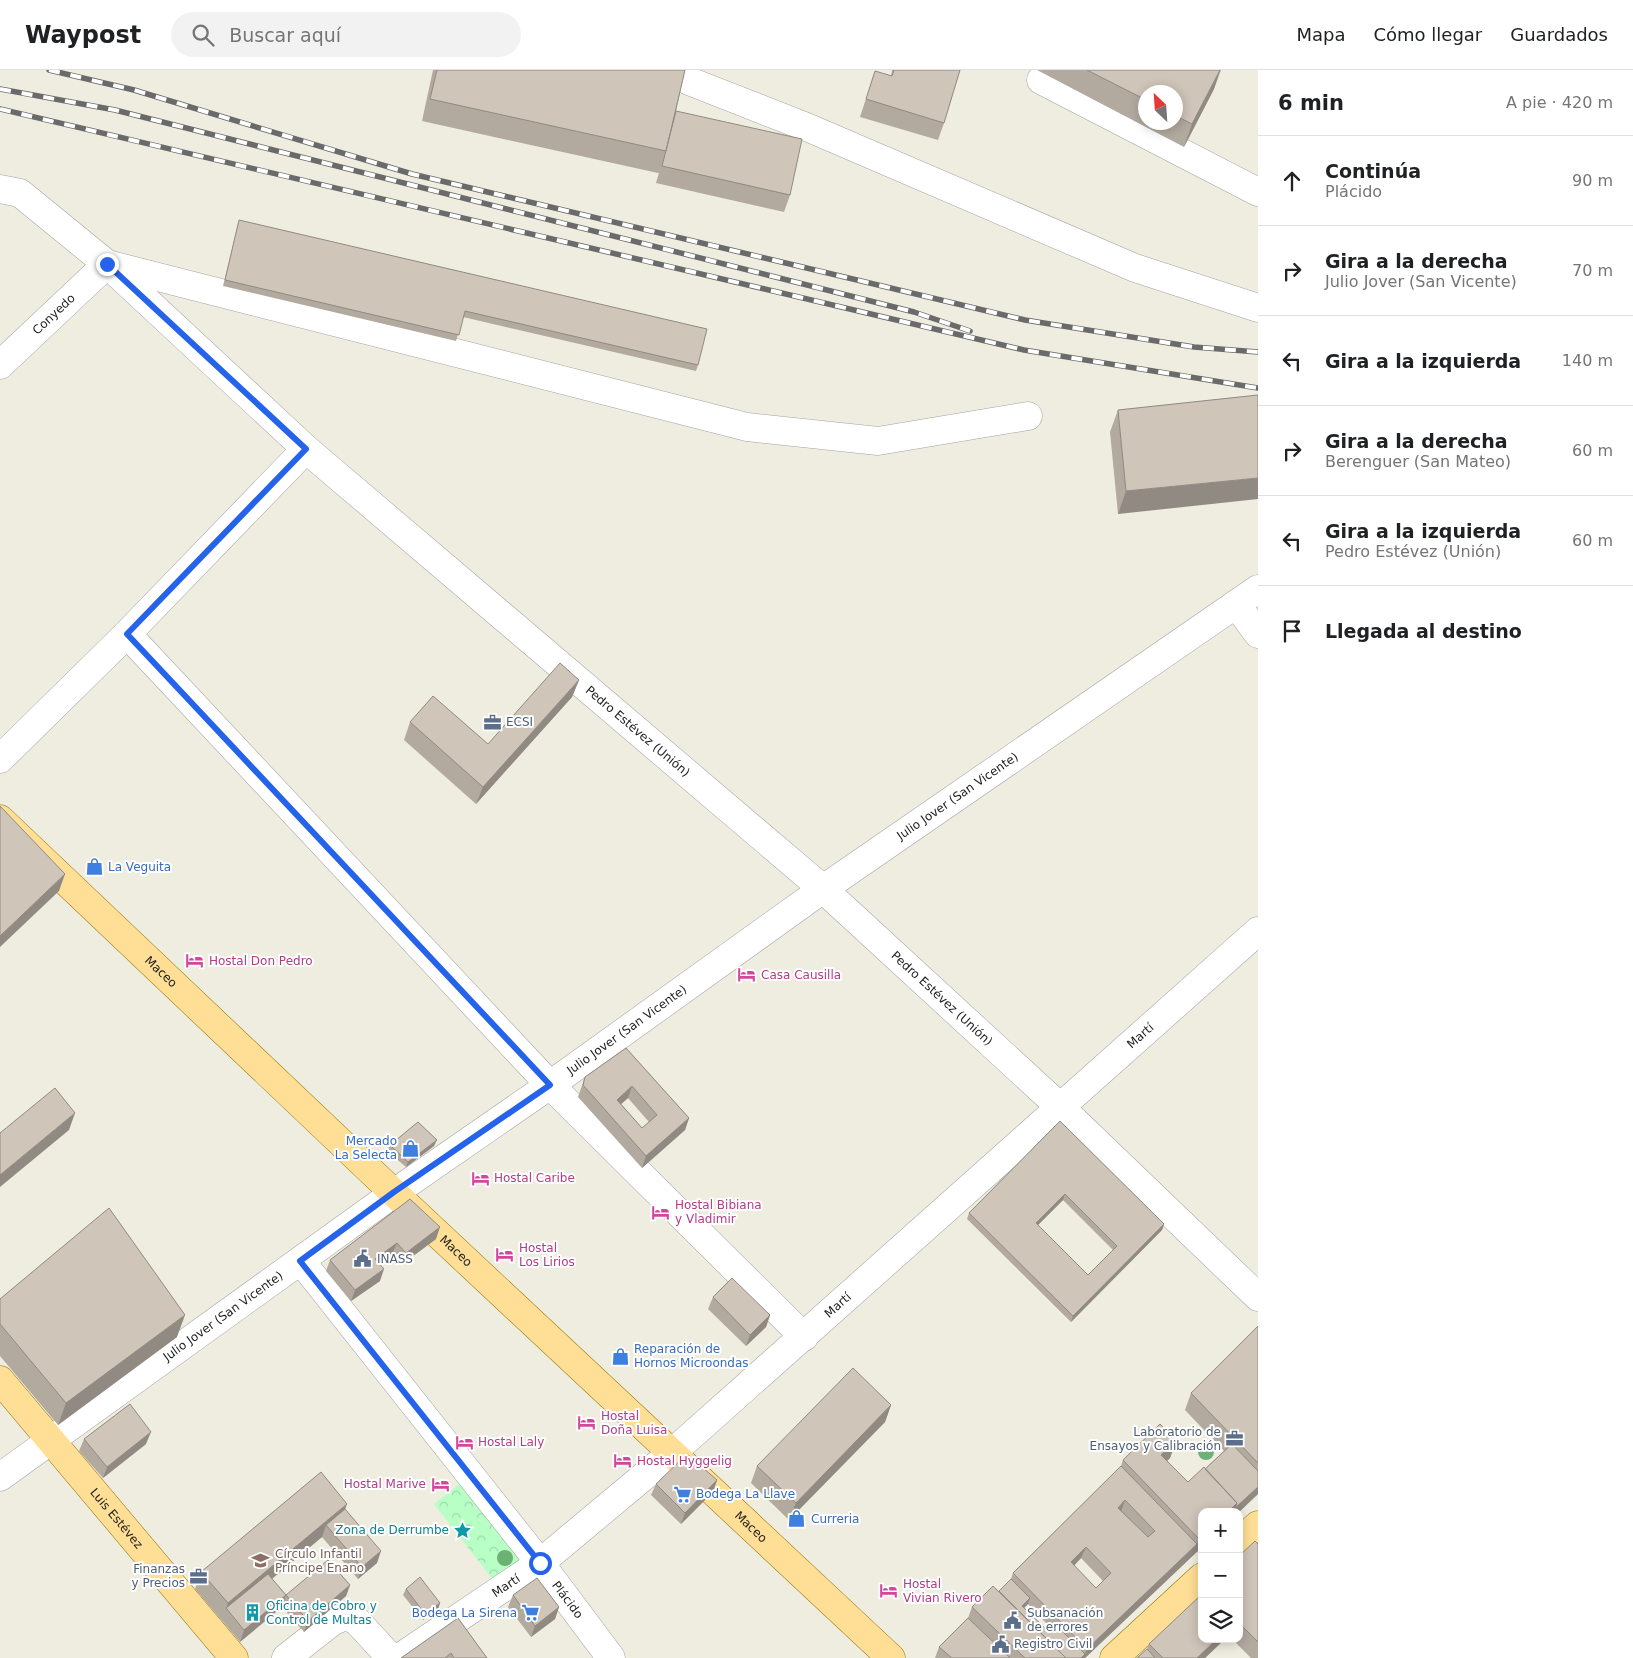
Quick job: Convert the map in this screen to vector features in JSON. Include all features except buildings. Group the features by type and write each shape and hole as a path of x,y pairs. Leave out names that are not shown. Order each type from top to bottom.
{"main road":[{"name":"Maceo","path":"0,820 891,1658"},
{"name":"Luis Estévez","path":"0,1380 234,1658"},
{"path":"1243,1538 1258,1525"},
{"path":"1114,1658 1198,1581"}],"street":[{"path":"1041,80 1258,192"},
{"path":"689,81 809,128 1135,268 1258,308"},
{"name":"Pedro Estévez (Unión)","path":"0,190 20,193 107,264 306,449 824,889 1060,1107 1258,1297"},
{"path":"107,264 747,427 878,441 1028,416"},
{"name":"Conyedo","path":"0,366 107,264"},
{"path":"0,759 127,634 306,449"},
{"path":"1247,596 1258,634"},
{"name":"Julio Jover (San Vicente)","path":"0,1477 394,1192 550,1085 824,889 1247,596"},
{"path":"127,634 550,1085 804,1337"},
{"name":"Martí","path":"399,1658 540,1563 674,1452 1258,932"},
{"name":"Plácido","path":"300,1261 540,1563 612,1658"},
{"path":"286,1658 333,1621 345,1616 356,1620 391,1658"}],"green space":[{"path":"463,1481 523,1558 494,1581 434,1504"}],"railway":[{"path":"49,70 134,90 412,174 1025,320 1194,347 1258,352"},
{"path":"0,89 115,110 914,312 970,331"},
{"path":"0,109 1024,350 1258,388"}],"place":[{"name":"ECSI","path":"492,722"},
{"name":"La Veguita","path":"94,867"},
{"name":"Hostal Don Pedro","path":"195,961"},
{"name":"Casa Causilla","path":"747,975"},
{"name":"Mercado La Selecta","path":"411,1148"},
{"name":"Hostal Caribe","path":"480,1178"},
{"name":"Hostal Bibiana y Vladimir","path":"661,1212"},
{"name":"Hostal Los Lirios","path":"505,1255"},
{"name":"INASS","path":"363,1259"},
{"name":"Reparación de Hornos Microondas","path":"620,1356"},
{"name":"Hostal Doña Luisa","path":"587,1423"},
{"name":"Laboratorio de Ensayos y Calibración","path":"1235,1439"},
{"name":"Hostal Laly","path":"464,1442"},
{"name":"Hostal Hyggelig","path":"623,1461"},
{"name":"Hostal Marive","path":"440,1484"},
{"name":"Bodega La Llave","path":"682,1494"},
{"name":"Curreria","path":"797,1519"},
{"name":"Zona de Derrumbe","path":"463,1530"},
{"name":"Círculo Infantil Príncipe Enano","path":"261,1561"},
{"name":"Finanzas y Precios","path":"199,1576"},
{"name":"Hostal Vivian Rivero","path":"889,1591"},
{"name":"Oficina de Cobro y Control de Multas","path":"252,1613"},
{"name":"Bodega La Sirena","path":"531,1613"},
{"name":"Subsanación de errores","path":"1013,1620"},
{"name":"Registro Civil","path":"1000,1644"}],"route":[{"path":"107,264 306,449 127,634 550,1085 394,1192 300,1261 540,1563"}]}
